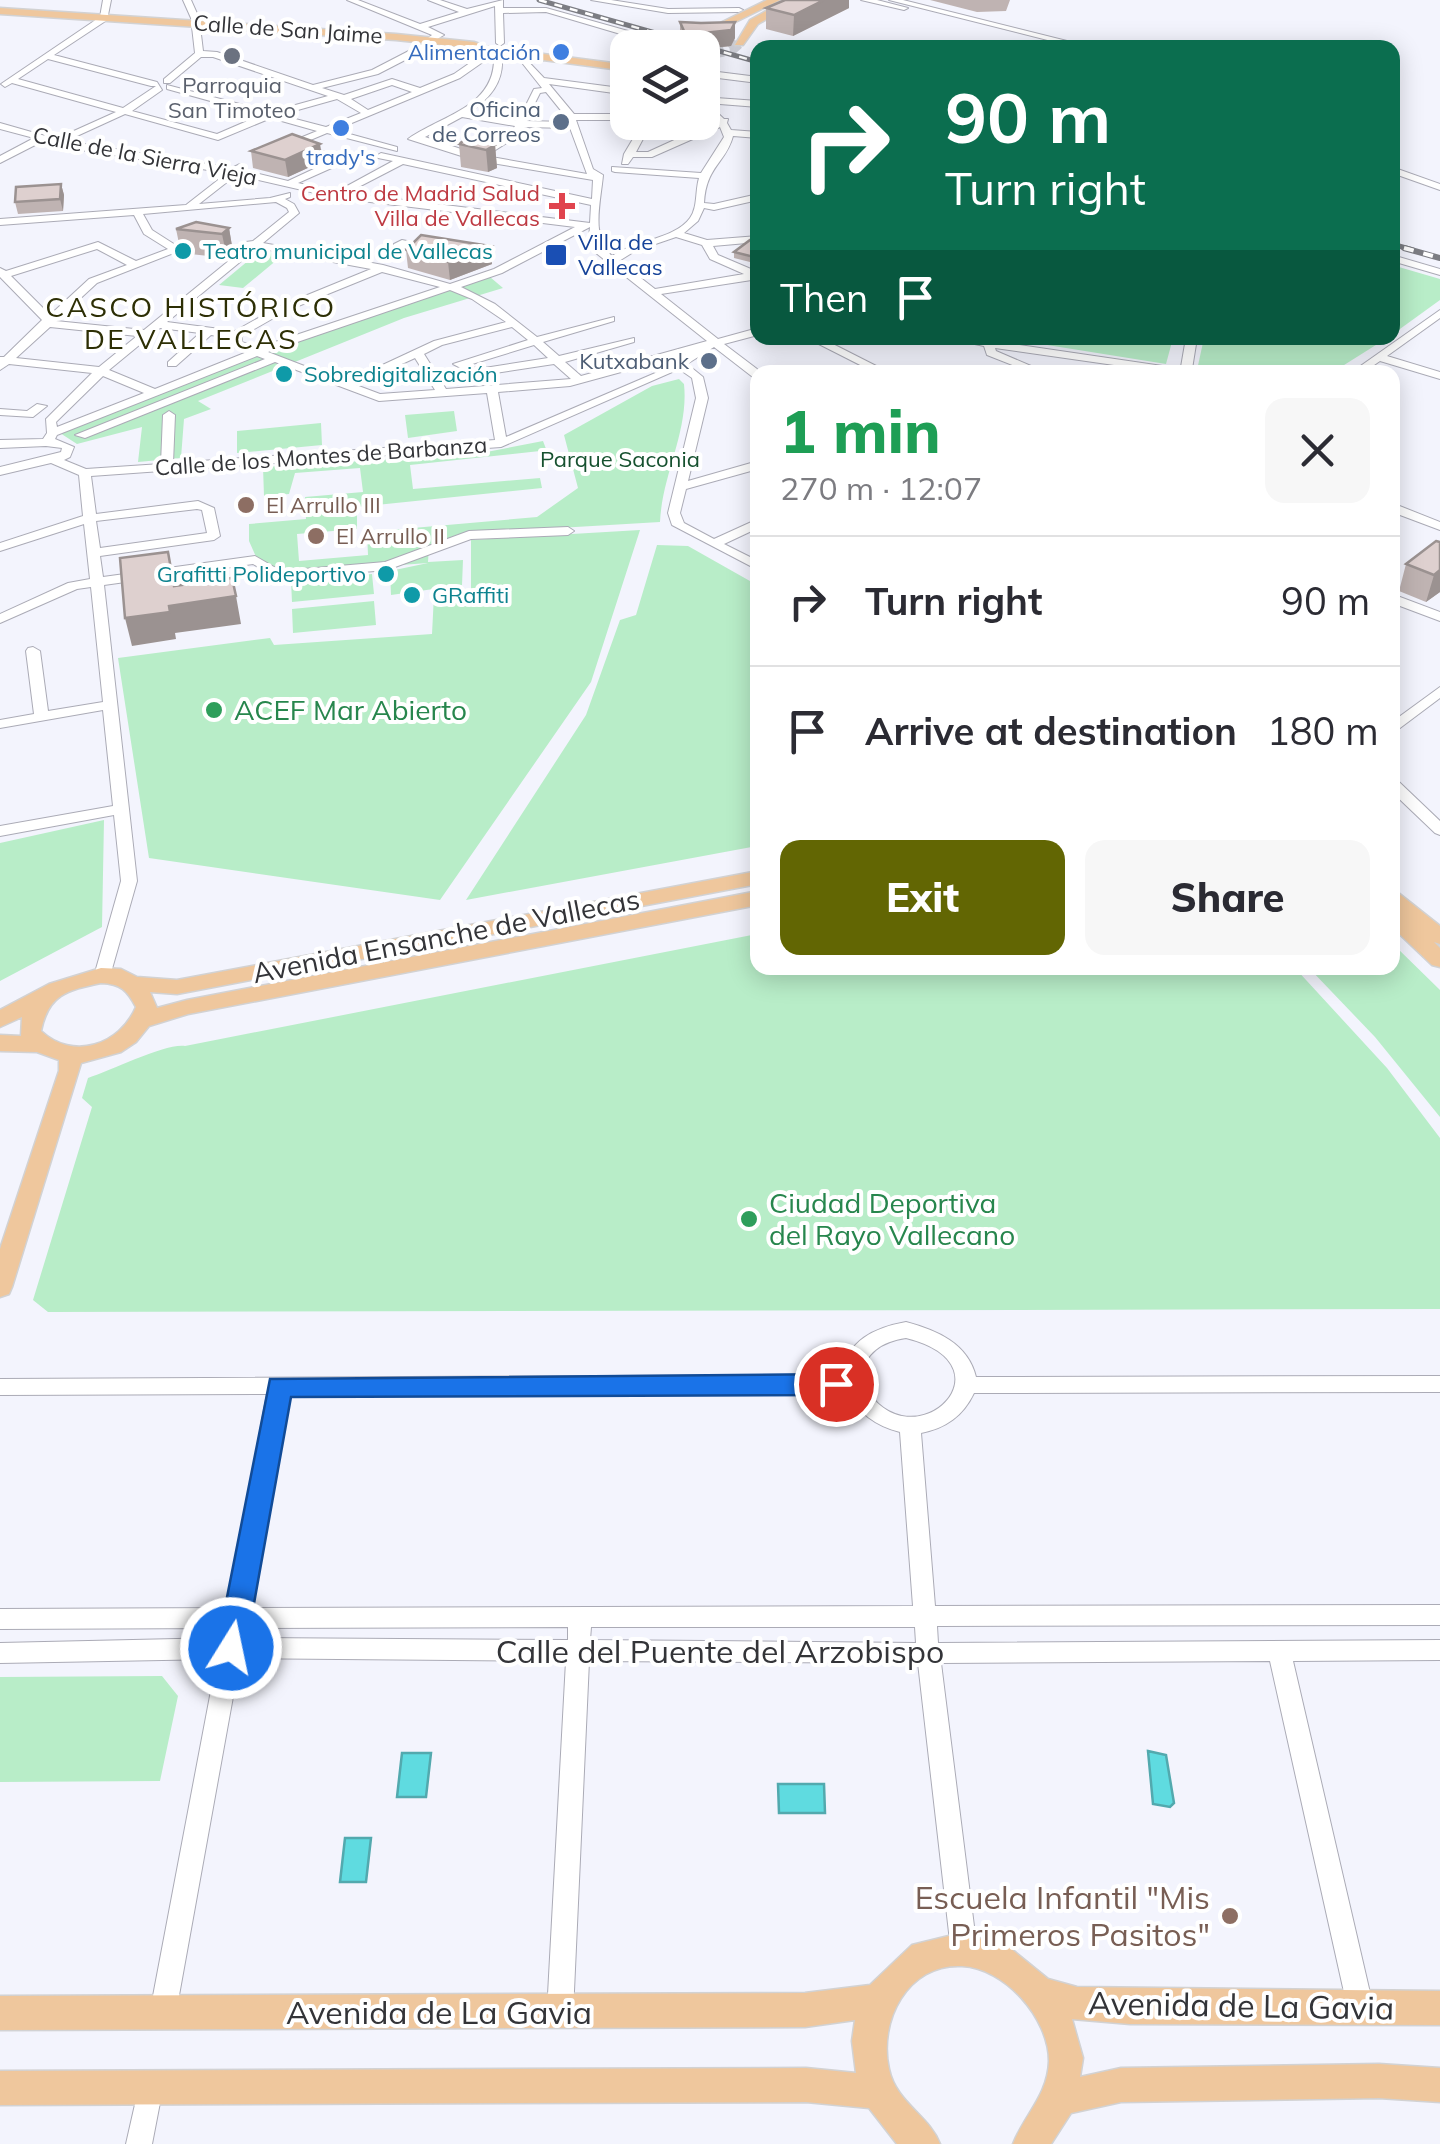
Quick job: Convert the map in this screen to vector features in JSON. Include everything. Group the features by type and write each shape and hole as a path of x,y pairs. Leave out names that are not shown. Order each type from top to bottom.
{"main road":[{"path":"711,30 775,0"},
{"path":"739,43 754,22 794,0"},
{"name":"Calle de San Jaime","path":"0,11 433,40 531,56"},
{"path":"531,56 610,64"},
{"name":"Avenida Ensanche de Vallecas","path":"102,976 133,984 177,987 750,879"},
{"name":"Avenida Ensanche de Vallecas","path":"70,1055 106,1050 136,1032 144,1020 187,1007 750,900"},
{"path":"1400,901 1440,936"},
{"path":"1400,922 1440,960"},
{"path":"0,1019 72,980 102,976"},
{"path":"133,984 147,1006 144,1020"},
{"path":"39,1044 30,1033 30,1020 47,994"},
{"path":"0,1043 39,1044 70,1055 70,1071 0,1287"},
{"path":"923,2144 900,2126 877,2092 868,2060 869,2029 878,2000 899,1972 929,1955 964,1950 993,1956 1021,1971 1044,1994 1061,2026 1068,2062 1063,2098 1050,2125 1030,2144"},
{"name":"Avenida de La Gavia","path":"1044,1994 1091,2005 1440,2008"},
{"name":"Avenida de La Gavia","path":"0,2014 805,2010 878,2000"},
{"path":"1063,2098 1121,2085 1378,2081 1440,2085"},
{"path":"0,2088 806,2086 877,2092"}],"street":[{"path":"5,84 104,18 107,0"},
{"path":"186,0 196,23 200,54"},
{"path":"351,0 366,4 376,0"},
{"path":"432,0 468,12"},
{"path":"596,0 668,11 734,10"},
{"path":"865,0 1030,40"},
{"path":"894,0 949,11"},
{"path":"913,0 1060,40"},
{"path":"314,88 375,72 440,35 366,8 366,4"},
{"path":"420,27 498,4 559,14 617,30"},
{"path":"498,4 494,49 500,75 493,88 459,114 381,156 596,203"},
{"path":"278,150 456,76 494,49"},
{"path":"56,142 122,112 200,54 214,54 340,97 366,112"},
{"path":"46,56 394,149"},
{"path":"531,56 546,85 573,121 589,170 597,176"},
{"path":"720,75 750,79"},
{"path":"5,84 218,137 269,115 392,82 419,92"},
{"path":"478,157 516,133 536,91 546,85 610,90"},
{"path":"720,102 750,104"},
{"path":"459,114 522,124 610,119"},
{"path":"613,260 693,222 701,205 706,176 724,150 730,133 720,117"},
{"path":"629,154 649,155 725,121"},
{"name":"Calle de la Sierra Vieja","path":"0,126 56,142 232,171 336,195 591,224"},
{"path":"730,133 750,134"},
{"path":"417,137 478,157 597,176 615,169 706,176"},
{"path":"0,160 41,138"},
{"path":"615,169 637,140"},
{"name":"Calle de la Sierra Vieja","path":"293,144 342,160 295,186"},
{"path":"190,206 232,171 250,162"},
{"path":"336,195 399,162"},
{"path":"1400,165 1440,179"},
{"path":"1400,173 1440,187"},
{"path":"597,176 591,224 599,246 650,293 750,370"},
{"path":"275,201 295,186"},
{"path":"701,205 718,207 750,199"},
{"path":"0,222 275,201 291,206 294,212 248,246 162,324 101,370 50,421 54,439 68,451 54,460"},
{"path":"137,211 148,232 175,248"},
{"path":"54,439 466,291 523,264 591,224"},
{"path":"673,233 706,243 750,239"},
{"path":"2,362 93,281 199,240 214,242"},
{"path":"398,246 402,242 455,251"},
{"path":"706,243 714,257 750,273"},
{"path":"134,264 98,245 2,273 48,319 148,334"},
{"path":"230,245 384,268 466,291 534,340 579,381"},
{"path":"599,246 630,249"},
{"path":"490,256 523,264"},
{"path":"0,471 54,439 153,392 448,288 549,259"},
{"path":"1400,260 1440,272"},
{"path":"162,324 237,336 282,309 384,268"},
{"path":"650,293 750,277"},
{"path":"1400,343 1438,317"},
{"path":"610,319 458,364 476,374 630,340"},
{"path":"346,386 438,343 512,324"},
{"path":"172,364 209,332"},
{"path":"237,336 236,344 378,398 579,381 750,333"},
{"path":"5,340 25,342"},
{"name":"Calle de los Montes de Barbanza","path":"85,473 501,443 570,417 682,364 712,342"},
{"path":"827,345 868,365"},
{"path":"992,345 991,353 1022,365"},
{"path":"1005,345 1132,365"},
{"path":"1368,365 1397,345"},
{"path":"1016,351 1087,365"},
{"path":"418,353 443,394"},
{"path":"663,356 682,364 697,378 702,398 674,513 678,525 750,562"},
{"path":"1380,357 1440,376"},
{"path":"2,362 101,370 153,392"},
{"path":"492,390 501,443"},
{"path":"0,412 29,415 41,406"},
{"path":"167,466 169,415"},
{"path":"0,444 85,473 130,881 102,976"},
{"path":"681,487 750,467"},
{"path":"0,547 91,518 203,504 214,536 94,554"},
{"path":"1400,511 1440,526"},
{"path":"715,543 750,526"},
{"path":"0,620 73,586 95,582 255,560 279,575 387,566 469,535 568,532"},
{"path":"1400,601 1440,616"},
{"path":"33,651 41,716"},
{"path":"1400,724 1440,691"},
{"path":"0,724 108,706"},
{"path":"1400,791 1440,830"},
{"path":"0,831 121,808"},
{"path":"906,1330 937,1338 950,1347 965,1371 966,1385 954,1409 927,1423 910,1424 876,1415 863,1404 852,1383 852,1362 872,1338 906,1330"},
{"path":"0,1388 852,1383"},
{"path":"966,1385 1440,1384"},
{"path":"163,2012 279,1386"},
{"path":"910,1424 928,1653 964,1950"},
{"name":"Calle del Puente del Arzobispo","path":"0,1619 1440,1615"},
{"path":"560,2012 580,1617"},
{"name":"Calle del Puente del Arzobispo","path":"0,1653 231,1648 928,1653 1440,1650"},
{"path":"1280,1650 1361,2010"},
{"path":"138,2144 150,2087"}],"green space":[{"path":"260,251 284,254 243,288 219,285"},
{"path":"1400,267 1440,279 1440,300 1400,329"},
{"path":"490,277 503,288 404,318 198,401 211,409 184,419 181,458 138,462 142,427 77,444 60,433 257,352"},
{"path":"1048,345 1171,345 1166,364"},
{"path":"1202,345 1376,345 1344,365 1198,365"},
{"name":"Parque Saconia","path":"679,379 684,384 683,419 660,522 459,534 429,546 428,562 463,560 462,585 391,595 390,571 428,563 264,575 249,541 249,524 306,519 305,497 363,492 360,468 295,473 289,494 264,496 263,467 476,454 543,441 548,454 540,451 410,465 413,489 540,478 542,488 357,507 357,529 297,534 299,561 368,555 367,532 537,517 578,488 564,435 652,386"},
{"path":"454,411 457,431 408,438 405,415"},
{"path":"321,423 322,445 237,453 237,431"},
{"path":"640,530 591,682 440,900 149,858 118,658 270,638 274,645 432,634 434,595 471,593 471,540"},
{"path":"657,545 688,546 750,581 750,847 466,900 586,715 620,620 636,615"},
{"path":"372,574 374,594 292,602 291,581"},
{"path":"374,601 376,625 293,633 292,609"},
{"path":"104,820 102,927 0,981 0,843"},
{"name":"Ciudad Deportiva del Rayo Vallecano","path":"750,935 750,975 1301,975 1387,1068 1440,1138 1440,1309 48,1312 33,1300 92,1107 82,1098 88,1078 152,1053"},
{"path":"1400,951 1440,990 1440,1117 1375,1037 1316,975 1400,975"},
{"path":"162,1676 178,1696 160,1781 0,1782 0,1677"}],"water":[{"path":"1148,1751 1166,1755 1174,1803 1170,1807 1153,1804"},
{"path":"402,1753 431,1753 426,1797 397,1797"},
{"path":"778,1784 824,1784 825,1813 779,1813"},
{"path":"345,1838 371,1838 366,1882 340,1882"}],"building":[{"path":"785,0 824,0 794,15 766,8"},
{"path":"680,22 735,22 731,30 684,30"},
{"path":"292,134 320,144 285,160 251,151"},
{"path":"466,139 495,145 486,150 459,144"},
{"path":"61,184 60,199 15,202 16,187"},
{"path":"196,222 229,228 222,234 176,229"},
{"path":"421,235 490,246 448,262 406,250"},
{"path":"750,240 750,256 734,252"},
{"path":"1436,541 1440,542 1440,570 1434,575 1406,564"},
{"path":"168,552 174,586 232,578 236,596 169,606 170,612 125,618 120,558"}],"tunnel":[{"path":"720,52 739,43"}],"railway":[{"path":"539,0 750,60"},
{"path":"1400,246 1413,250"},
{"path":"1404,248 1440,258"}],"place":[{"name":"Alimentación","path":"561,52"},
{"name":"Parroquia San Timoteo","path":"232,56"},
{"name":"Oficina de Correos","path":"561,122"},
{"name":"trady's","path":"341,128"},
{"name":"Centro de Madrid Salud Villa de Vallecas","path":"562,206"},
{"name":"Teatro municipal de Vallecas","path":"183,251"},
{"name":"Villa de Vallecas","path":"556,255"},
{"name":"Kutxabank","path":"709,361"},
{"name":"Sobredigitalización","path":"284,374"},
{"name":"El Arrullo III","path":"246,505"},
{"name":"El Arrullo II","path":"316,536"},
{"name":"Grafitti Polideportivo","path":"386,574"},
{"name":"GRaffiti","path":"412,595"},
{"name":"ACEF Mar Abierto","path":"214,710"},
{"name":"Ciudad Deportiva del Rayo Vallecano","path":"749,1219"},
{"name":"Escuela Infantil \"Mis Primeros Pasitos\"","path":"1230,1916"}],"district":[{"name":"CASCO HISTÓRICO DE VALLECAS","path":"191,323"}],"route":[{"path":"231,1648 279,1386 836,1384"}]}
